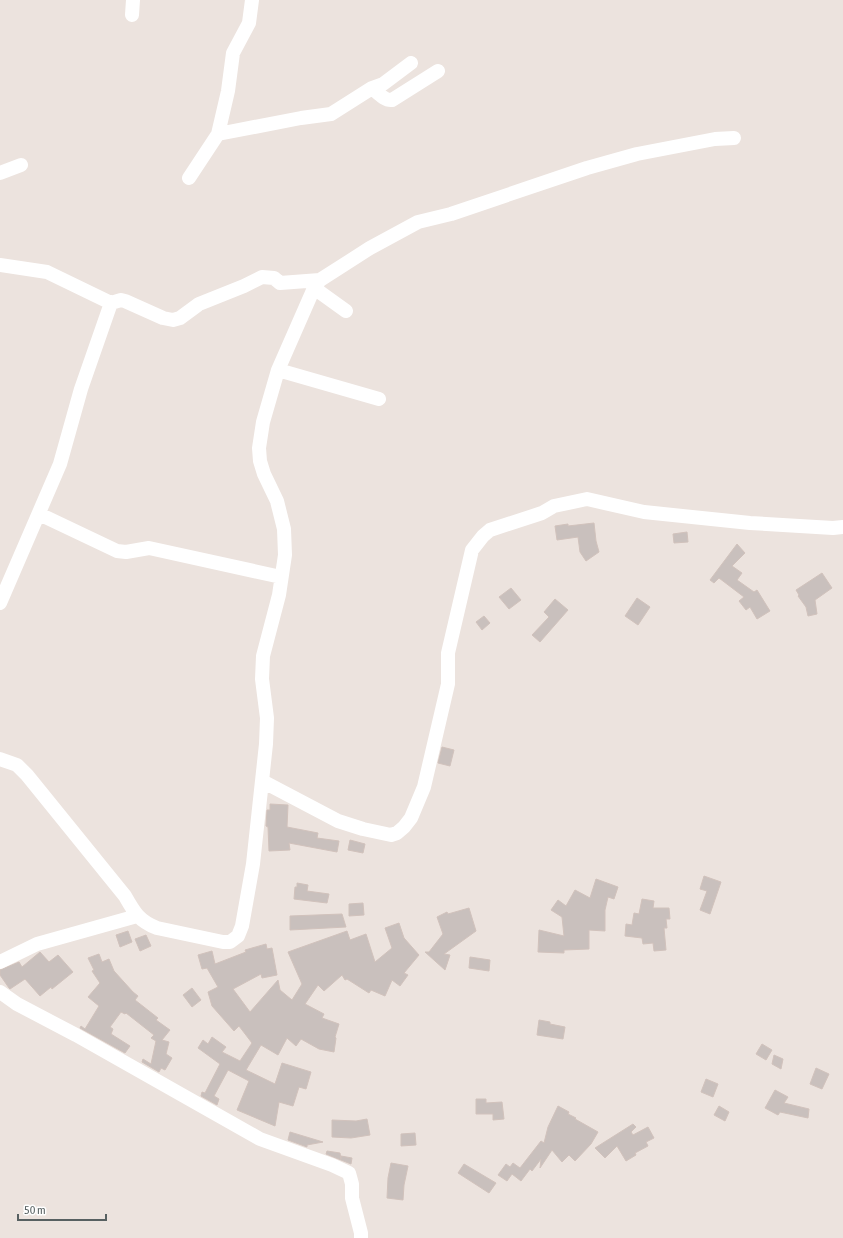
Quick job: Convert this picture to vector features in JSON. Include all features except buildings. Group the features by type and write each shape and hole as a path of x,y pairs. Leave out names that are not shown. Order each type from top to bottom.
{"street":[{"path":"132,15 133,0"},
{"path":"189,178 218,134 228,91 233,53 249,23 252,0"},
{"path":"218,134 301,118 331,114 372,88 383,84 411,63"},
{"path":"372,88 388,101 392,100 438,71"},
{"path":"0,759 18,765 27,775 120,890 137,916 148,924 157,928 223,942 230,942 238,936 242,926 253,864 266,744 267,718 262,679 263,656 279,595 285,555 284,529 277,501 264,474 260,461 259,448 263,422 278,370 317,284 370,248 418,222 451,214 588,168 637,154 716,139 734,138"},
{"path":"0,173 21,165"},
{"path":"0,265 47,272 111,303 121,300 125,301 163,318 173,320 180,318 199,304 262,277 274,278 280,283 317,284 346,311"},
{"path":"0,603 60,464 81,389 111,303"},
{"path":"278,370 379,399"},
{"path":"262,781 338,822 391,835 397,833 404,827 411,818 426,780 448,684 448,653 472,550 490,530 542,513 554,506 588,499 651,512 750,523 833,528 843,527"},
{"path":"39,514 117,551 126,552 149,548 281,577"},
{"path":"0,962 37,944 137,916"},
{"path":"0,992 17,1004 76,1035 260,1139 332,1164 349,1173 352,1184 352,1198 362,1233 361,1238"}]}
